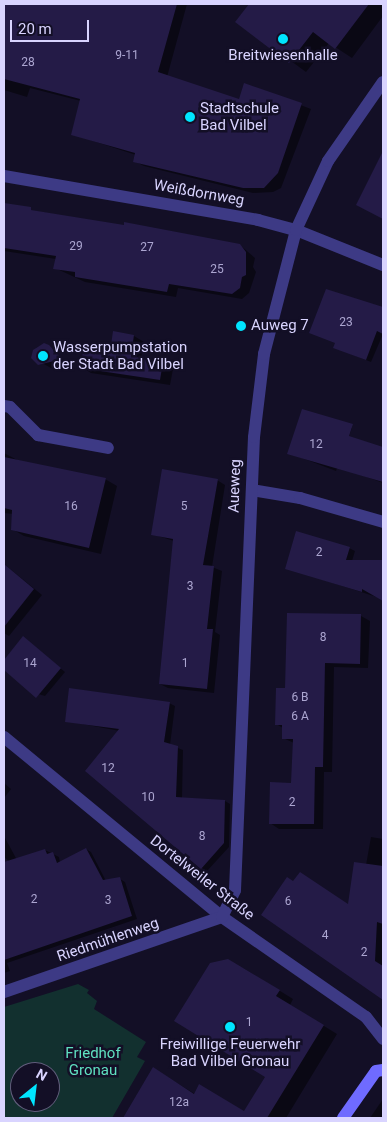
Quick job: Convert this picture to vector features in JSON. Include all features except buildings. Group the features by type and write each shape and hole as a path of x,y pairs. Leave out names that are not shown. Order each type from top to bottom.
{"street":[{"name":"Aueweg","path":"222,917 234,890 252,490 261,371 269,326 296,230 328,161 383,82"},
{"name":"Weißdornweg","path":"4,176 258,220 296,230 383,265"},
{"path":"4,406 10,407 38,435 108,448"},
{"path":"252,490 300,498 383,522"},
{"name":"Dortelweiler Straße","path":"4,737 222,917 366,1017 383,1039"},
{"name":"Riedmühlenweg","path":"4,992 222,917"},
{"path":"343,1118 376,1071 383,1070"}],"green space":[{"name":"Friedhof Gronau","path":"78,984 89,990 87,993 97,1001 94,1009 146,1042 137,1057 145,1061 112,1118 4,1118 4,1007"}],"place":[{"name":"Breitwiesenhalle","path":"283,39"},
{"name":"Stadtschule Bad Vilbel","path":"190,117"},
{"name":"Auweg 7","path":"241,326"},
{"name":"Wasserpumpstation der Stadt Bad Vilbel","path":"43,356"},
{"name":"Freiwillige Feuerwehr Bad Vilbel Gronau","path":"230,1027"}]}
